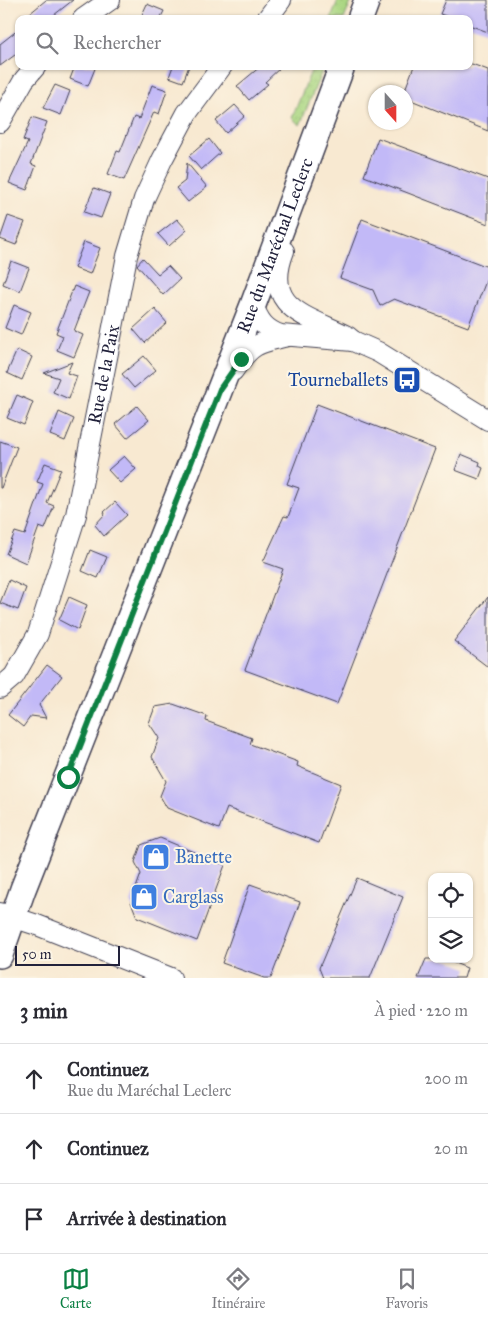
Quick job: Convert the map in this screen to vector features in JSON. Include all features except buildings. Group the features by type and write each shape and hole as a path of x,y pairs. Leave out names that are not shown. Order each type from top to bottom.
{"main road":[{"path":"361,15 367,0"},
{"name":"Rue du Maréchal Leclerc","path":"0,955 7,915 26,881 253,305 341,70"}],"street":[{"path":"89,15 110,0"},
{"path":"270,15 281,0"},
{"path":"0,122 24,80 33,70"},
{"name":"Rue de la Paix","path":"0,688 14,676 38,634 76,515 128,256 144,200 162,160 187,114 219,70"},
{"path":"346,70 340,105 277,272 279,291 288,306 347,336 353,341 378,352 488,420"},
{"path":"253,305 257,316 265,327 273,332 288,336 353,341"},
{"path":"220,389 250,349 257,344 288,336"},
{"path":"7,915 171,978"}],"green space":[{"path":"338,0 352,0 346,15 332,15"},
{"path":"311,70 322,70 300,125 292,118"}],"place":[{"name":"Tourneballets","path":"407,380"},
{"name":"Banette","path":"156,857"},
{"name":"Carglass","path":"144,897"}],"route":[{"path":"68,777 220,389 241,359"}]}
